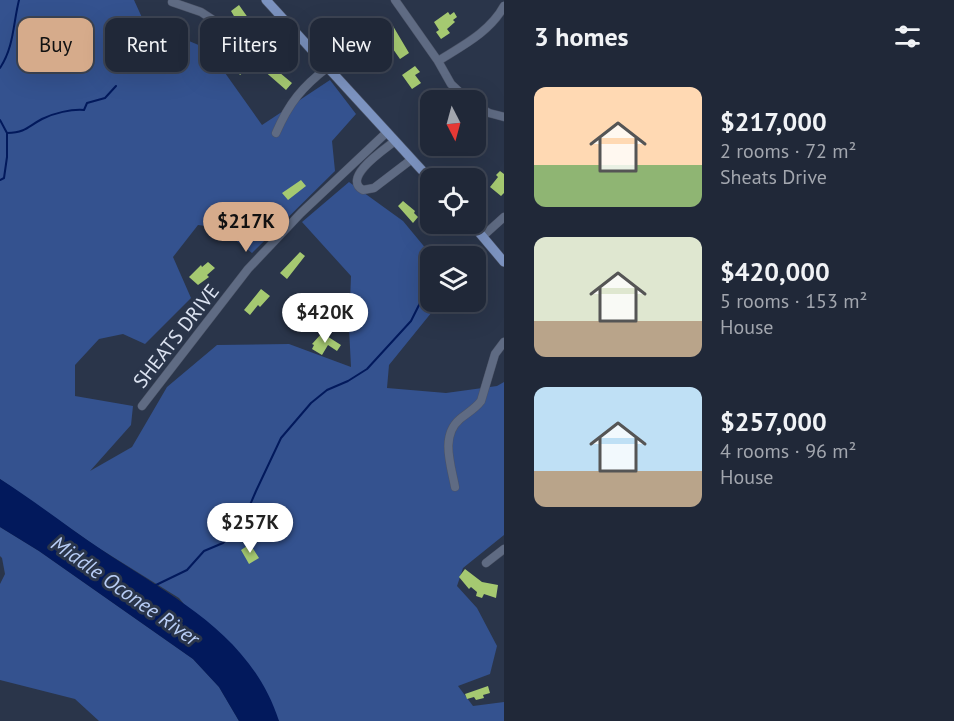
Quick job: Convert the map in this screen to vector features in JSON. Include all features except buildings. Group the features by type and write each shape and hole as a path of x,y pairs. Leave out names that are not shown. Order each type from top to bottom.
{"main road":[{"path":"266,0 283,18"},
{"path":"298,35 310,48"},
{"path":"333,72 420,168"},
{"path":"483,236 504,262"}],"street":[{"path":"395,0 438,61 451,84 457,90"},
{"path":"172,2 201,12 210,18"},
{"path":"438,61 482,32 496,19 504,6"},
{"path":"276,133 287,109 298,93 322,72"},
{"path":"486,111 504,117"},
{"name":"SHEATS DRIVE","path":"142,406 248,269 301,213 387,132"},
{"path":"395,141 376,155 359,174 356,183 358,188 363,190 374,188 412,159"},
{"path":"483,236 504,217"},
{"path":"455,487 448,445 450,433 459,420 477,407 481,401 495,354 504,342"},
{"path":"486,563 504,549"}],"shaded area":[{"path":"0,0 134,0 142,18 105,18 105,72 188,72 188,41 200,46 200,72 224,72 262,125 330,80 356,114 332,141 335,171 252,253 220,228 198,225 173,257 191,298 145,344 123,334 99,339 75,365 75,396 133,406 131,425 90,471 132,447 167,387 217,345 289,344 351,367 349,328 351,276 302,222 349,182 403,221 424,246 420,246 420,312 432,312 389,365 387,388 446,393 497,386 504,382 504,535 463,568 457,586 477,608 497,646 490,674 458,686 473,706 504,702 504,721 279,721 179,598 97,547 0,479"},
{"path":"0,527 39,551 193,659 219,687 239,721 99,721 75,699 0,680 0,584 5,574 0,556"}],"water":[{"name":"Middle Oconee River","path":"0,479 206,620 249,664 266,691 279,721 239,721 219,687 193,659 39,551 0,527"}],"waterway":[{"path":"0,68 11,44 19,0"},
{"path":"7,133 23,130 57,113 84,110 87,103 105,98 116,86"},
{"path":"0,120 7,133 4,178 0,180"},
{"name":"Middle Oconee River","path":"156,585 187,570 204,551 223,543 241,526 281,438 311,403 327,390 367,369 411,321 420,303"}]}
